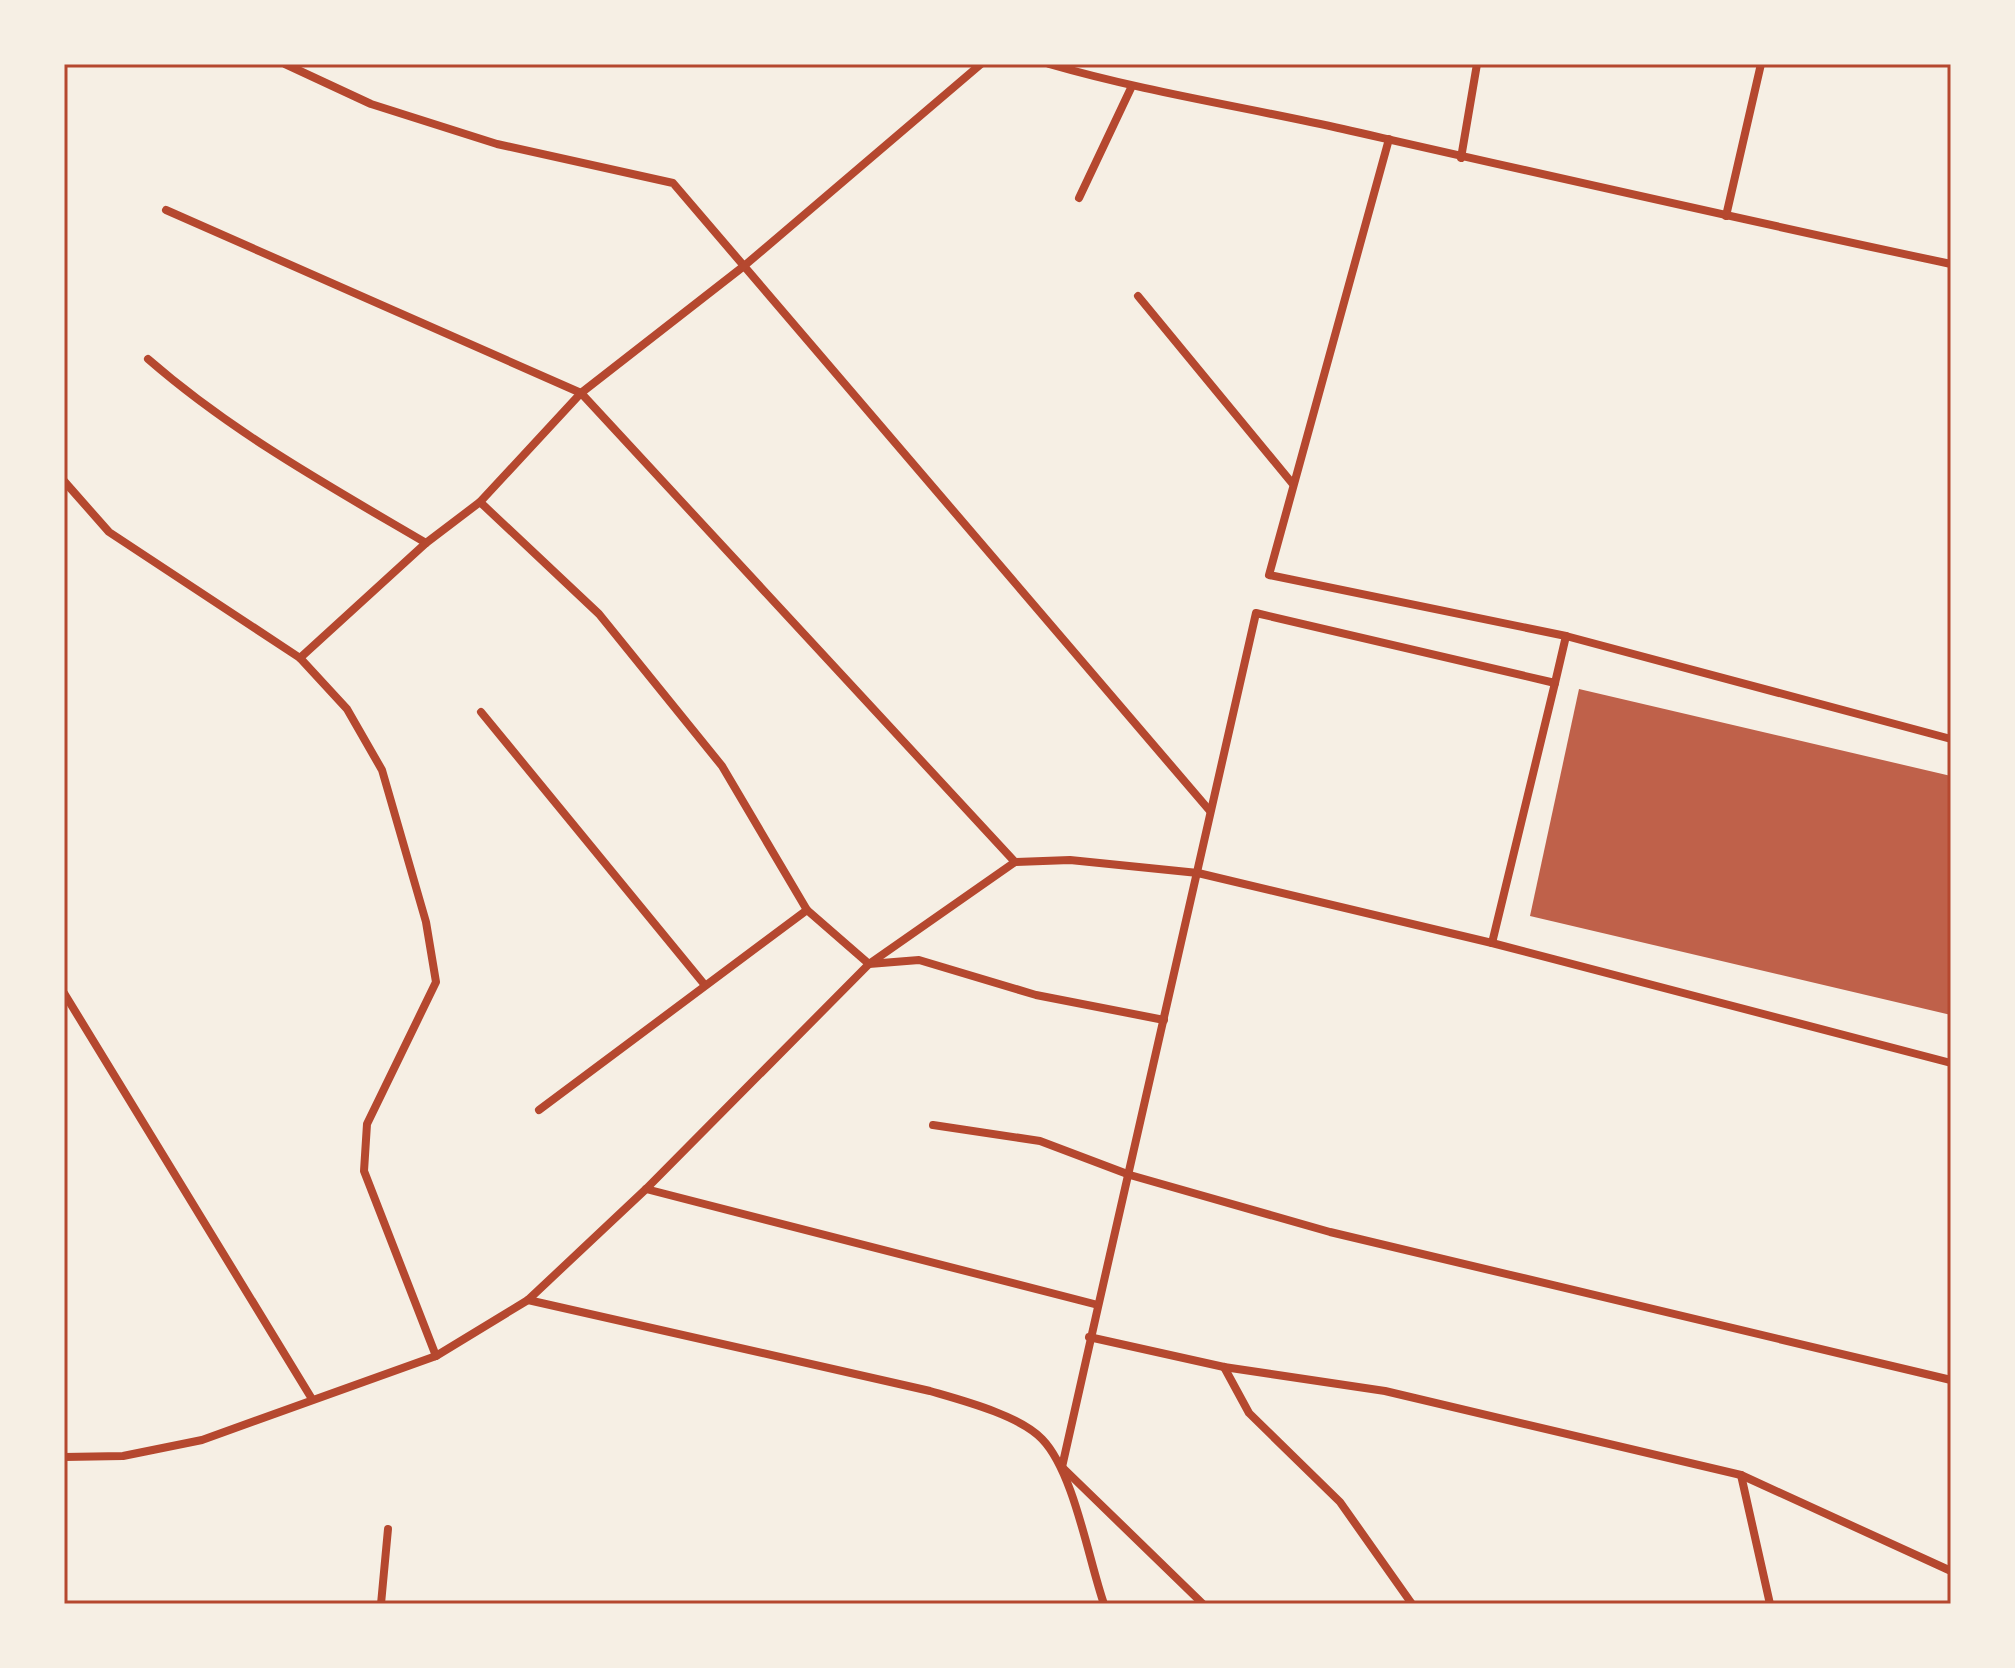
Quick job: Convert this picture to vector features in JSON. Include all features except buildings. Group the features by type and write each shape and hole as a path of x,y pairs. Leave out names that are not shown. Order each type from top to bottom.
{"street":[{"path":"285,64 371,104 497,144 673,183 1210,811"},
{"path":"300,658 426,543 480,502 581,393 744,266 981,64"},
{"path":"1049,64 1131,88 1254,109 1461,158 1951,264"},
{"path":"1461,158 1477,64"},
{"path":"1726,216 1761,64"},
{"path":"1079,198 1131,88"},
{"path":"1389,139 1269,575 1566,636 1951,739"},
{"path":"166,210 581,393 1015,862"},
{"path":"1138,296 1292,483"},
{"path":"148,359 200,404 270,452 426,543"},
{"path":"64,481 109,532 300,658 347,709 382,770 426,922 436,982 367,1124 364,1171 436,1356"},
{"path":"480,502 609,625 722,766 807,910 869,964 919,960 1036,995 1164,1020"},
{"path":"1104,1604 1062,1467 1089,1337 1130,1175 1256,613 1555,683"},
{"path":"1492,943 1566,636"},
{"path":"481,712 704,984"},
{"path":"64,1457 123,1456 202,1440 436,1356 528,1300 646,1189 869,964 1015,862 1070,860 1198,873 1492,943 1951,1063"},
{"path":"539,1110 807,910"},
{"path":"64,993 312,1399"},
{"path":"933,1125 1040,1141 1130,1175 1330,1232 1951,1380"},
{"path":"646,1189 1098,1305"},
{"path":"528,1300 930,1391 986,1407 1041,1437 1062,1467 1203,1604"},
{"path":"1089,1337 1224,1367 1385,1391 1741,1475 1951,1571"},
{"path":"1224,1367 1249,1413 1340,1502 1412,1604"},
{"path":"1741,1475 1770,1604"},
{"path":"381,1604 388,1529"}]}
